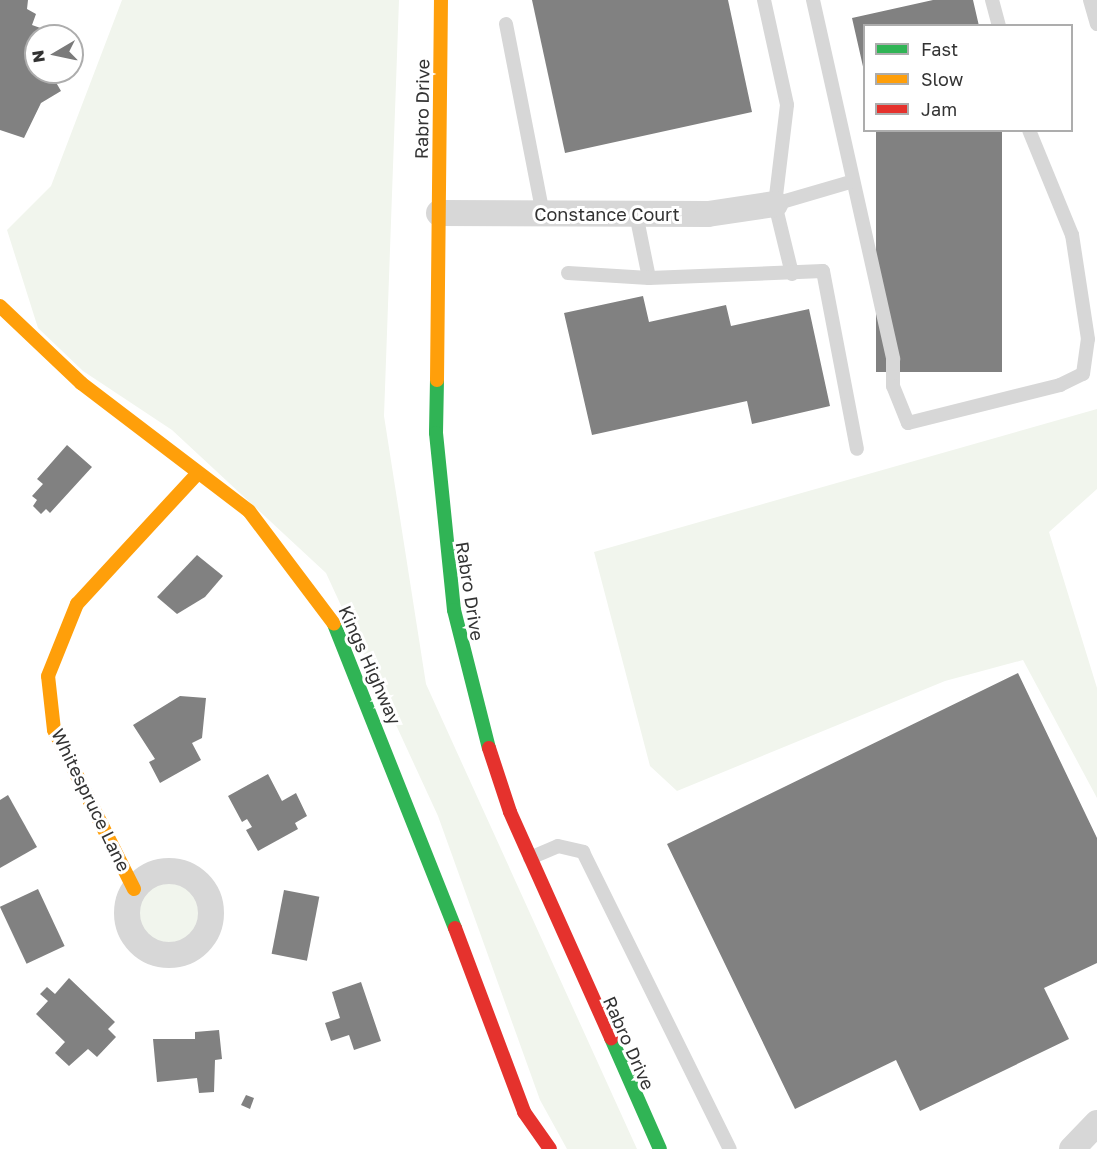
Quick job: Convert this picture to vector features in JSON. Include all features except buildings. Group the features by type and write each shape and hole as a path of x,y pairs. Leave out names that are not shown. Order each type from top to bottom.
{"street":[{"name":"Rabro Drive","path":"441,0 436,433 443,537 469,680 528,859 660,1149"},
{"name":"Constance Court","path":"439,213 708,214 775,204"},
{"name":"Kings Highway","path":"0,306 81,383 196,475 249,511 317,595 339,633 524,1112 550,1149"},
{"name":"Whitespruce Lane","path":"134,889 54,730 48,676 77,604 196,475"},
{"path":"1072,1149 1097,1123"}],"lane":[{"path":"764,0 787,105 775,204 792,274"},
{"path":"813,0 850,182 893,359 893,386 908,423 1060,385 1083,374 1088,339 1072,235 1030,132"},
{"path":"992,0 998,24"},
{"path":"1090,0 1097,24"},
{"path":"506,24 543,214"},
{"path":"775,204 850,182"},
{"path":"636,214 649,278"},
{"path":"568,273 649,278 823,271 857,449"},
{"path":"528,859 558,846 584,852 729,1149"}],"shaded area":[{"path":"122,0 399,0 384,416 426,684 637,1149 567,1149 540,1100 438,816 326,573 172,430 83,371 38,328 7,230 51,186"},
{"path":"1097,409 1097,489 1049,532 1097,688 1097,798 1023,660 945,681 677,791 650,766 594,552"},
{"path":"170,877 190,883 200,893 206,913 200,933 190,943 170,949 150,943 140,933 134,913 140,893 150,883"}],"traffic: fast":[{"path":"437,380 436,433 454,610 489,748"},
{"path":"334,624 455,928"},
{"path":"611,1038 660,1149"}],"traffic: slow":[{"path":"437,380 441,0"},
{"path":"0,306 81,383 249,511 334,624"},
{"path":"134,889 54,730 48,676 77,604 196,475"}],"traffic: jam":[{"path":"489,748 510,812 611,1038"},
{"path":"455,928 524,1112 550,1149"}]}
